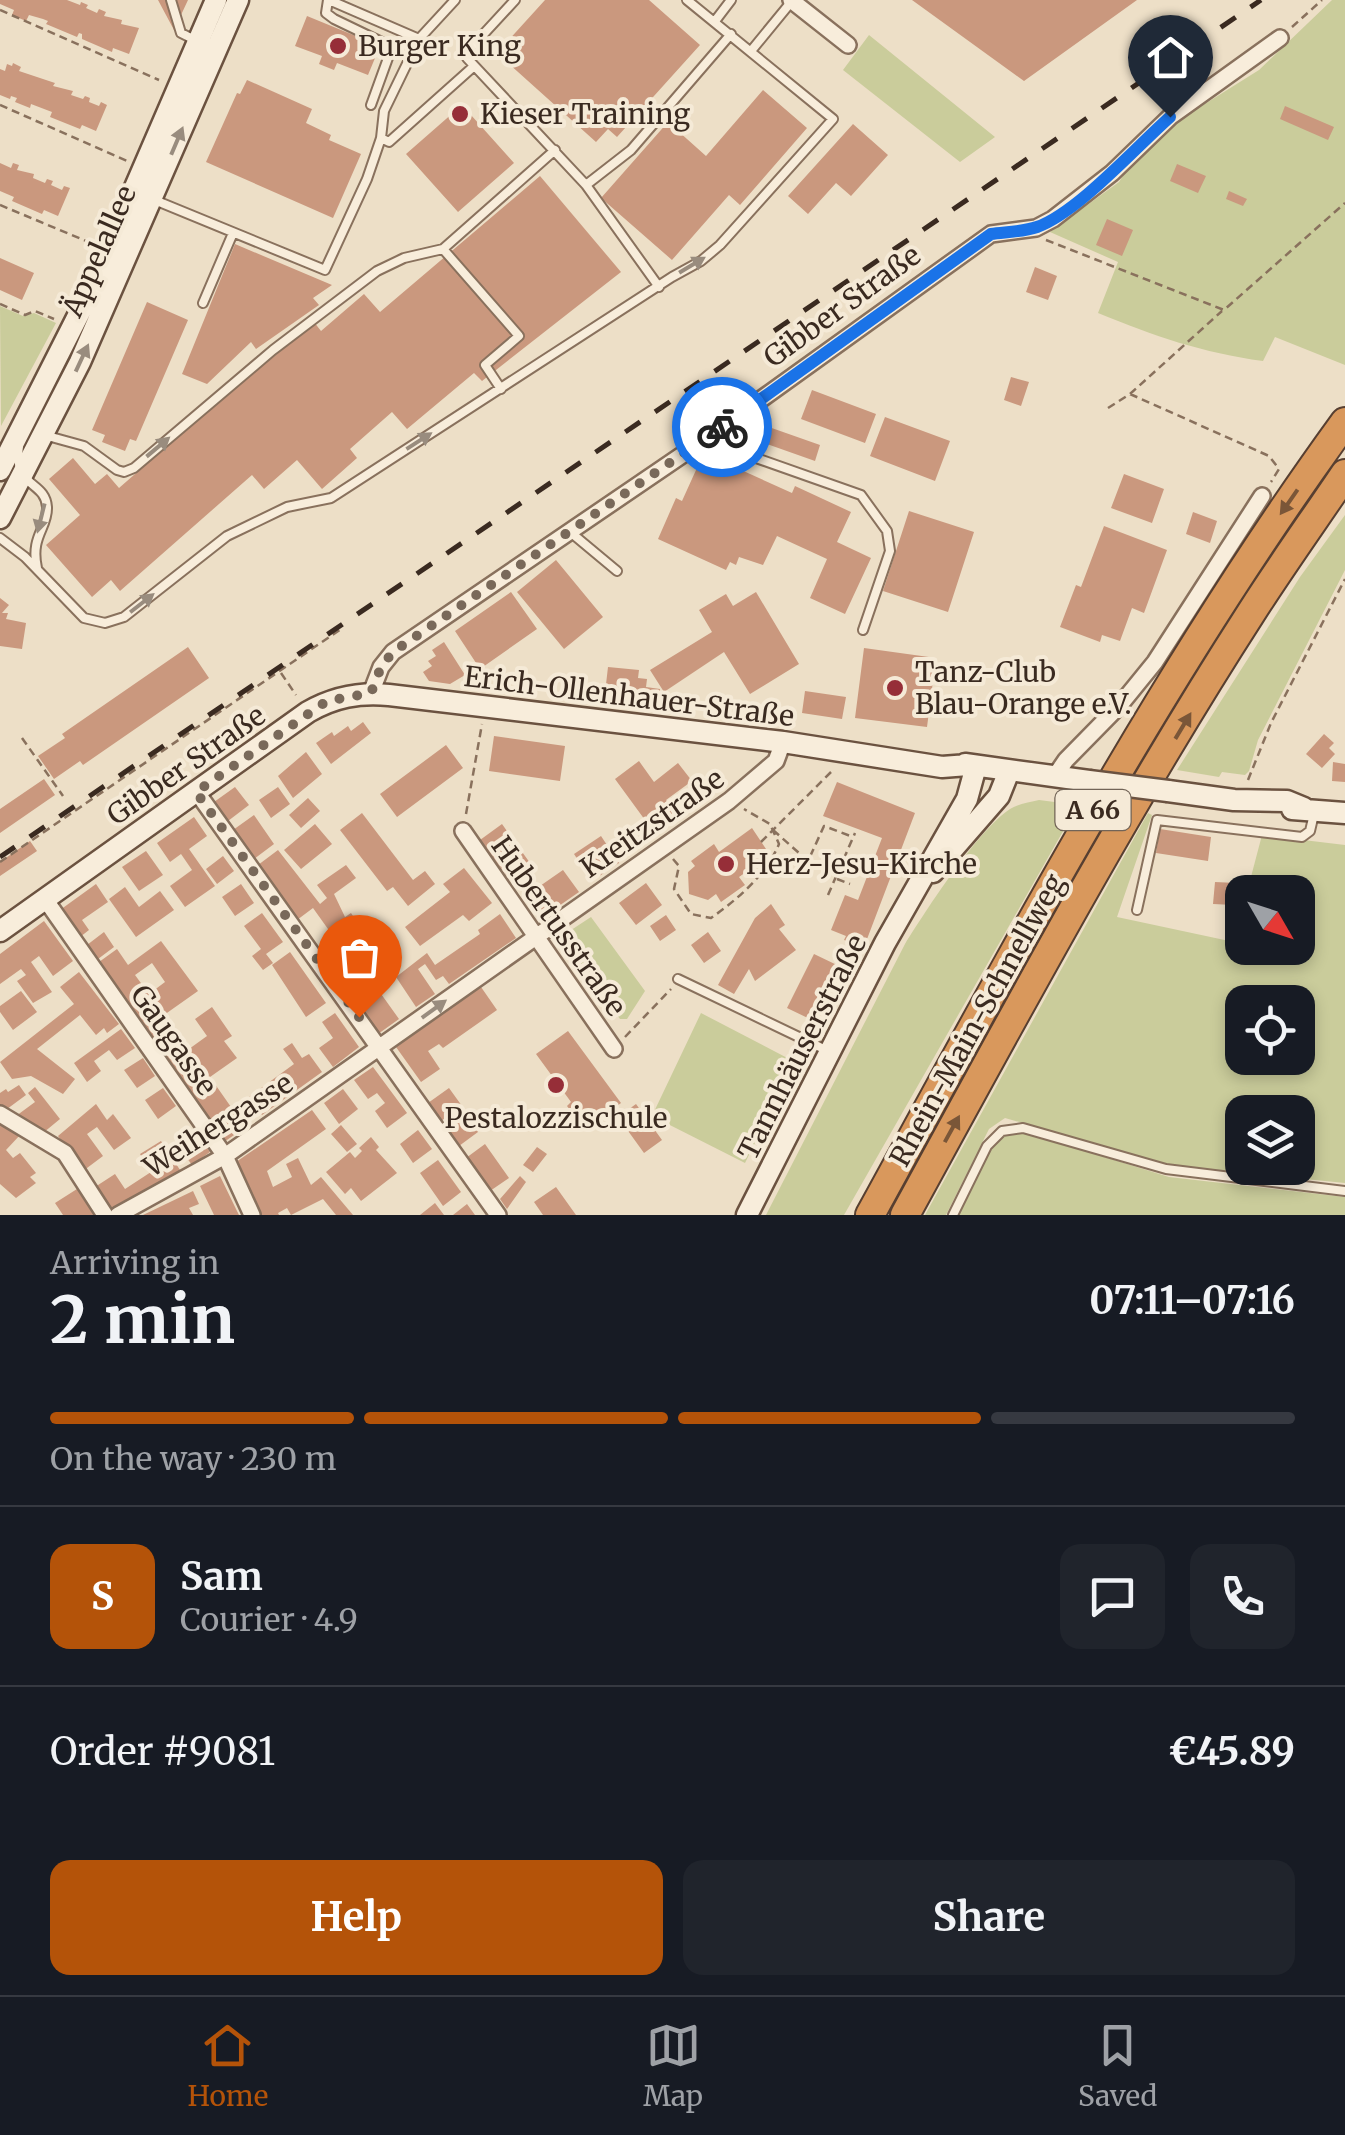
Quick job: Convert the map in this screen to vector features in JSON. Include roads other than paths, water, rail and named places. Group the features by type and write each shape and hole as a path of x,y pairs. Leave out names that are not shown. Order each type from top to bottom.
{"highway":[{"name":"Rhein-Main-Schnellweg","path":"870,1215 1098,802 1240,574 1345,422"},
{"name":"Rhein-Main-Schnellweg","path":"905,1215 1150,781 1250,614 1345,474"}],"street":[{"name":"Äppelallee","path":"0,518 80,362 216,0"},
{"name":"Äppelallee","path":"0,469 143,195 238,0"},
{"path":"792,0 848,46"},
{"name":"Gibber Straße","path":"0,931 327,701 371,693 381,667 393,652 710,436 991,234 1028,229 1053,219 1112,173 1170,117 1280,38"},
{"path":"1055,776 1155,662 1262,496"},
{"name":"Erich-Ollenhauer-Straße","path":"371,693 783,742 942,767 972,766 1286,809 1345,813"},
{"name":"Kreitzstraße","path":"536,934 729,802 770,768 783,742"},
{"name":"Tannhäuserstraße","path":"747,1215 907,904 966,799 972,766"},
{"name":"Tannhäuserstraße","path":"907,904 992,804 1004,788 1009,771"},
{"path":"196,792 498,1215"},
{"name":"Hubertusstraße","path":"463,832 614,1049"},
{"name":"Gaugasse","path":"45,899 225,1156 252,1215"},
{"name":"Weihergasse","path":"118,1215 225,1156 536,934"},
{"path":"0,1114 66,1152 105,1215"}],"lane":[{"path":"172,0 181,33 198,41"},
{"path":"371,105 392,47 334,19 326,13 329,0 419,40"},
{"path":"143,195 325,270 367,179 381,138 384,111 419,40 455,0"},
{"path":"515,0 467,52 473,67 586,185 658,287"},
{"path":"0,538 36,568 84,618 105,623 124,616 227,536 287,507 331,498 701,262 833,119 687,0"},
{"path":"714,22 731,0"},
{"path":"751,51 792,0"},
{"path":"586,185 631,150 730,34"},
{"path":"381,138 389,142 473,67"},
{"path":"44,435 84,446 117,470 134,468 273,350 377,271 404,258 443,249 555,150"},
{"path":"202,303 234,232"},
{"path":"443,249 519,336 485,366 501,388"},
{"path":"327,308 335,319"},
{"path":"22,429 18,461 23,476 46,503 46,514 35,540 36,568"},
{"path":"710,436 722,446 861,495 887,531 890,551 863,630"},
{"path":"569,531 617,571"},
{"path":"1137,910 1157,820 1302,837 1310,831 1310,809"},
{"path":"678,979 830,1052"},
{"path":"953,1215 987,1146 994,1136 1011,1128 1035,1131 1166,1170 1345,1191"}],"railway":[{"path":"0,857 1261,0"}],"place":[{"name":"Burger King","path":"338,46"},
{"name":"Kieser Training","path":"460,114"},
{"name":"Tanz-Club Blau-Orange e.V.","path":"895,688"},
{"name":"Herz-Jesu-Kirche","path":"726,864"},
{"name":"Pestalozzischule","path":"556,1085"}]}
